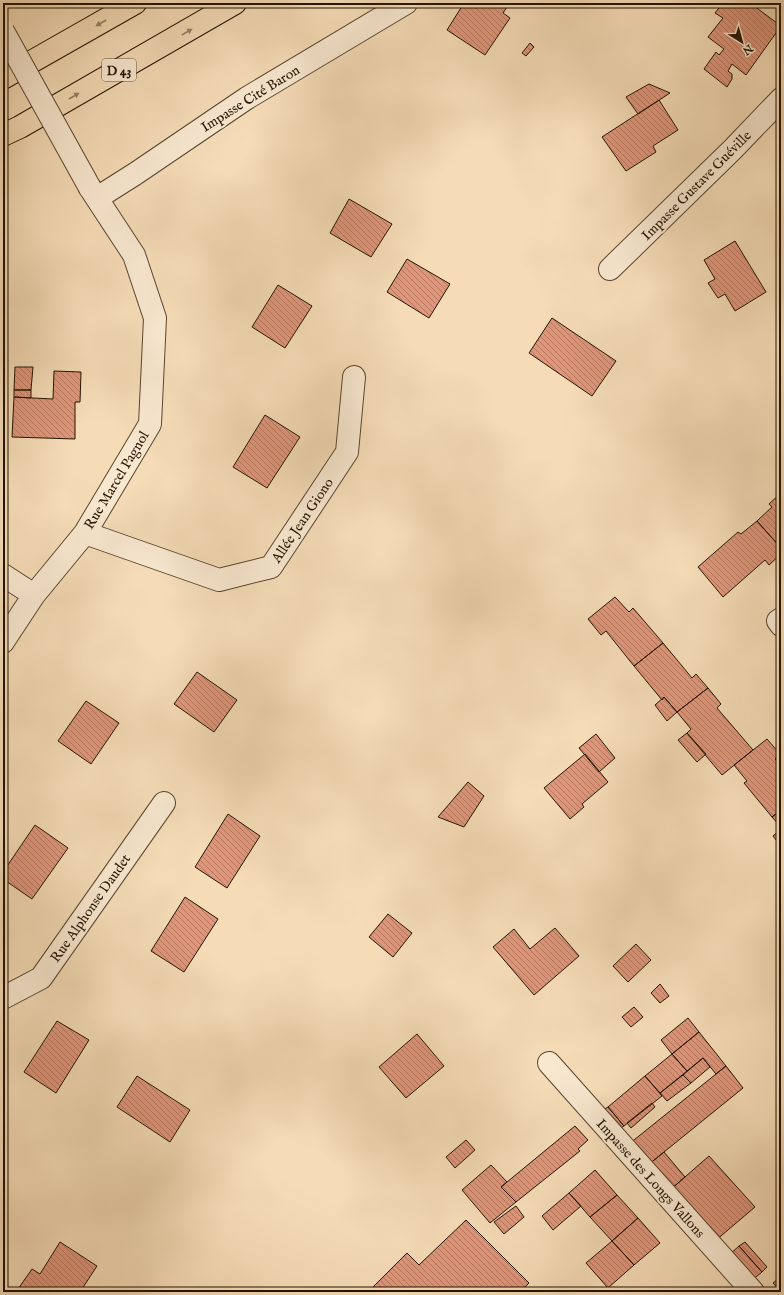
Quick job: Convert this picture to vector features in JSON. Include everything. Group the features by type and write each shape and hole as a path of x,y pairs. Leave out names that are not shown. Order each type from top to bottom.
{"highway":[{"path":"3,78 135,3"},
{"name":"D 43","path":"3,135 20,127 235,3"}],"street":[{"name":"Impasse Cité Baron","path":"94,193 135,174 247,98 406,3"},
{"name":"Rue Marcel Pagnol","path":"3,31 94,193 134,255 155,318 150,424 85,533 34,595 3,642"},
{"name":"Impasse Gustave Guéville","path":"610,269 733,149 781,99"},
{"name":"Allée Jean Giono","path":"85,533 219,580 271,567 347,452 354,377"},
{"path":"3,575 34,595"},
{"path":"781,619 778,621 781,625"},
{"name":"Rue Alphonse Daudet","path":"3,998 41,978 164,803"},
{"name":"Impasse des Longs Vallons","path":"549,1064 753,1292"}],"building":[{"path":"464,3 509,4 503,13 510,18 485,55 447,30"},
{"path":"723,3 750,3 781,26 746,75 732,64 728,71 732,74 732,79 727,87 704,69 716,52 719,55 724,49 708,37 723,18 715,13"},
{"path":"530,43 534,47 526,56 522,53"},
{"path":"649,84 670,93 638,114 626,97"},
{"path":"659,100 678,130 653,146 656,152 626,171 602,137"},
{"path":"349,199 392,224 371,257 330,233"},
{"path":"735,241 766,292 735,311 725,294 718,298 708,283 715,279 704,260"},
{"path":"407,259 450,284 429,318 387,292"},
{"path":"278,285 312,306 285,348 252,327"},
{"path":"552,318 616,361 592,396 529,353"},
{"path":"15,367 33,367 31,390 14,390"},
{"path":"54,371 81,372 80,402 75,402 75,439 12,437 14,397 53,399"},
{"path":"14,390 31,390 31,398 14,397"},
{"path":"265,415 300,437 267,488 233,467"},
{"path":"781,493 781,548 757,521 772,507 769,504"},
{"path":"757,521 781,548 781,554 769,565 765,560 723,597 698,567 738,532 741,534"},
{"path":"615,597 629,612 633,608 663,643 634,666 606,631 601,635 588,619"},
{"path":"663,643 692,678 696,674 708,688 677,712 664,697 662,700 634,666"},
{"path":"197,672 237,700 214,732 174,704"},
{"path":"708,688 721,704 717,708 753,750 722,775 687,733 691,729 677,712"},
{"path":"664,697 677,712 667,721 655,705"},
{"path":"86,701 119,723 91,764 58,741"},
{"path":"687,733 706,754 697,762 678,740"},
{"path":"596,734 615,758 599,772 579,748"},
{"path":"767,739 780,754 775,759 781,766 781,810 772,817 744,783 747,781 734,765"},
{"path":"585,754 608,782 582,804 584,807 570,819 544,788"},
{"path":"468,782 484,796 464,827 438,817"},
{"path":"781,810 781,827 772,817"},
{"path":"228,814 260,836 227,888 195,867"},
{"path":"35,825 68,848 32,899 3,879 3,872"},
{"path":"781,829 781,846 773,836"},
{"path":"185,897 218,919 184,972 151,951"},
{"path":"388,914 412,933 393,957 369,937"},
{"path":"555,928 579,956 534,995 493,947 514,929 530,949"},
{"path":"636,944 651,960 628,982 613,966"},
{"path":"660,984 669,996 660,1003 651,993"},
{"path":"634,1007 643,1017 631,1027 622,1017"},
{"path":"688,1018 699,1032 672,1054 661,1040"},
{"path":"57,1021 89,1040 56,1093 24,1072"},
{"path":"699,1032 726,1066 716,1074 703,1058 687,1071 672,1054"},
{"path":"417,1034 444,1066 406,1098 379,1067"},
{"path":"672,1054 687,1071 660,1093 645,1076"},
{"path":"703,1058 710,1067 691,1083 683,1075"},
{"path":"726,1066 743,1088 648,1165 629,1144"},
{"path":"683,1075 691,1083 667,1101 660,1093"},
{"path":"137,1076 190,1110 170,1142 117,1107"},
{"path":"645,1076 662,1096 624,1126 608,1107"},
{"path":"652,1103 655,1107 631,1128 627,1123"},
{"path":"608,1107 624,1126 617,1130 600,1112"},
{"path":"575,1126 588,1140 578,1149 580,1151 516,1202 501,1187"},
{"path":"466,1140 475,1150 455,1168 446,1157"},
{"path":"664,1152 685,1177 670,1190 648,1165"},
{"path":"709,1156 755,1207 715,1241 670,1190"},
{"path":"491,1165 507,1182 501,1187 516,1202 490,1223 462,1190"},
{"path":"595,1170 617,1195 590,1217 569,1193"},
{"path":"569,1193 581,1206 553,1230 542,1216"},
{"path":"617,1195 638,1218 612,1241 590,1217"},
{"path":"516,1206 524,1217 504,1234 494,1222"},
{"path":"638,1218 660,1243 634,1265 612,1241"},
{"path":"466,1220 529,1283 520,1292 368,1292 407,1253 419,1265"},
{"path":"612,1241 634,1265 608,1288 586,1263"},
{"path":"60,1242 97,1266 80,1292 16,1292 32,1269 40,1274"},
{"path":"745,1242 767,1267 762,1272 739,1246"},
{"path":"739,1246 762,1272 751,1281 728,1256"},
{"path":"781,1277 781,1292 773,1283"}]}
